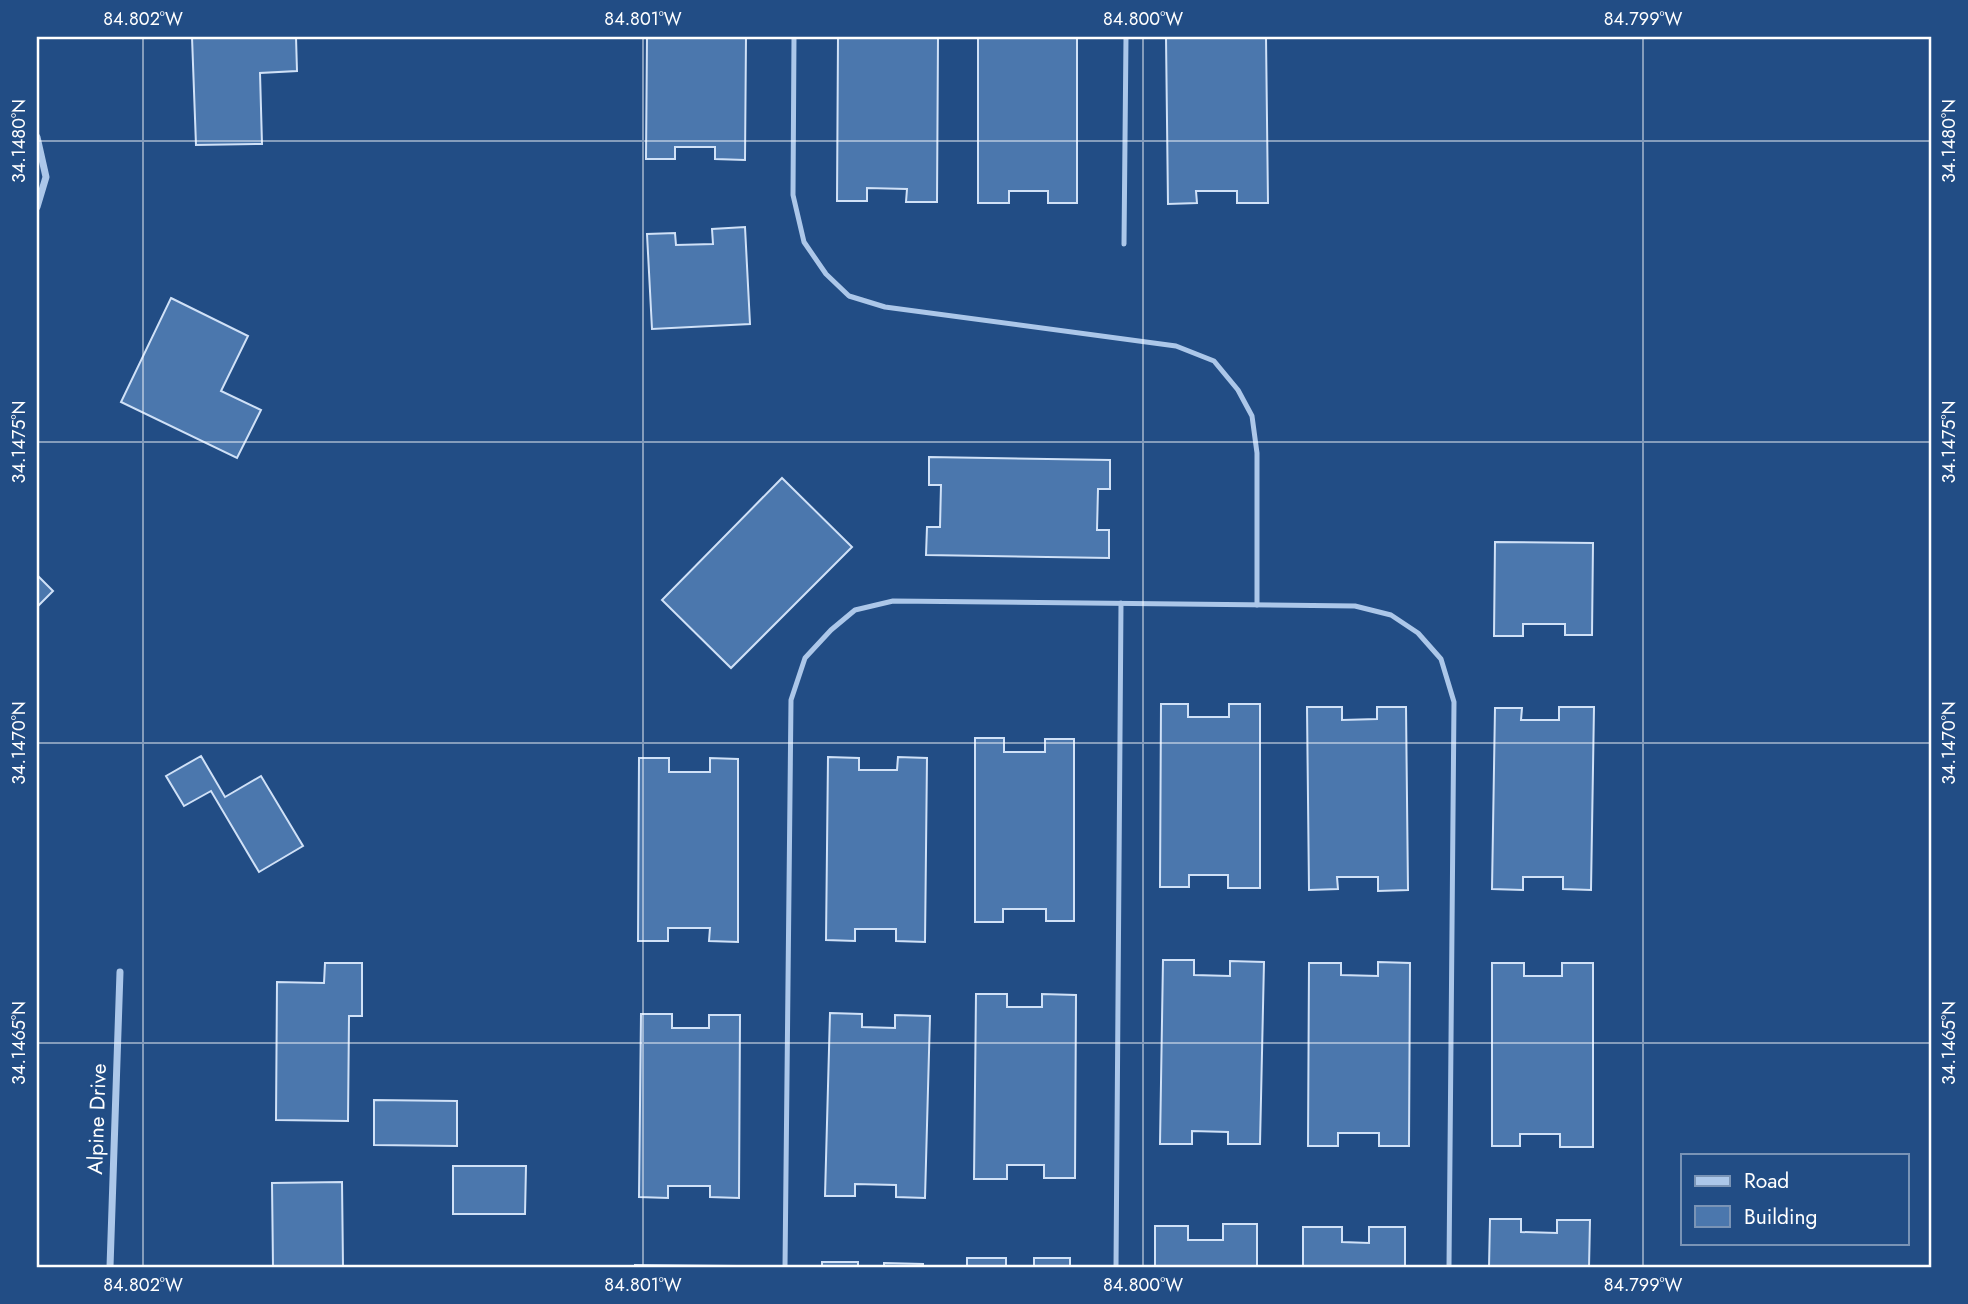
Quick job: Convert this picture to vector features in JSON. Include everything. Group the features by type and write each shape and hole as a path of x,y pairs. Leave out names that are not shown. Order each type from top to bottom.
{"street":[{"path":"37,137 46,177 37,207"},
{"name":"Alpine Drive","path":"110,1267 120,972"}],"lane":[{"path":"794,37 793,195 804,242 826,274 849,296 885,307 1176,346 1214,361 1238,390 1252,415 1257,453 1257,605"},
{"path":"1124,244 1126,37"},
{"path":"785,1267 791,700 805,658 831,630 855,610 893,601 1355,606 1391,615 1418,633 1441,659 1454,702 1449,1267"},
{"path":"1116,1267 1121,603"}],"building":[{"path":"192,37 296,37 297,71 260,73 262,144 196,145"},
{"path":"647,37 746,37 745,160 715,159 715,147 675,147 675,159 646,159"},
{"path":"838,37 938,37 937,202 906,202 907,189 867,188 867,201 837,201"},
{"path":"978,37 1077,37 1077,203 1048,203 1048,191 1009,191 1009,203 978,203"},
{"path":"1166,37 1266,37 1268,203 1237,203 1237,191 1196,191 1197,203 1168,204"},
{"path":"745,227 750,324 652,329 647,234 675,233 676,245 713,244 712,229"},
{"path":"171,298 248,336 221,391 261,410 237,458 121,402"},
{"path":"929,457 1110,460 1110,489 1098,489 1097,530 1109,530 1109,558 926,555 927,527 940,527 941,485 929,485"},
{"path":"782,478 852,547 731,668 662,600"},
{"path":"1495,542 1593,543 1592,635 1565,635 1565,624 1523,624 1523,636 1494,636"},
{"path":"37,575 53,591 37,607"},
{"path":"1161,704 1188,704 1188,717 1229,717 1229,704 1260,704 1260,888 1228,888 1228,875 1189,875 1189,887 1160,887"},
{"path":"1307,707 1342,707 1342,720 1377,719 1377,707 1406,707 1408,890 1378,891 1378,877 1337,877 1338,889 1309,890"},
{"path":"1559,707 1594,707 1591,890 1563,889 1563,877 1523,877 1523,890 1492,889 1495,708 1522,708 1521,720 1559,720"},
{"path":"975,738 1004,738 1004,752 1045,752 1045,739 1074,739 1074,921 1046,921 1046,909 1003,909 1003,922 975,922"},
{"path":"201,756 225,797 261,776 303,846 259,872 211,791 184,806 166,776"},
{"path":"828,757 859,758 859,770 897,770 898,757 927,758 925,942 896,941 896,929 855,929 855,941 826,940"},
{"path":"639,758 669,758 669,772 710,772 710,758 738,759 738,942 709,941 710,928 668,928 668,941 638,941"},
{"path":"1163,960 1194,960 1194,975 1230,976 1230,961 1264,962 1260,1144 1228,1144 1228,1132 1192,1131 1192,1144 1160,1144"},
{"path":"1378,962 1410,963 1409,1146 1379,1146 1379,1133 1338,1133 1338,1146 1308,1146 1309,963 1341,963 1341,975 1378,976"},
{"path":"325,963 362,963 362,1016 349,1016 348,1121 276,1120 277,982 324,983"},
{"path":"1492,963 1524,963 1524,976 1562,976 1562,963 1593,963 1593,1147 1560,1147 1560,1134 1520,1134 1520,1146 1492,1146"},
{"path":"976,994 1007,994 1007,1007 1042,1007 1042,994 1076,995 1075,1178 1044,1178 1044,1165 1007,1165 1007,1179 974,1179"},
{"path":"830,1013 862,1014 862,1027 895,1028 895,1015 930,1016 925,1198 896,1197 896,1185 855,1184 855,1196 825,1196"},
{"path":"641,1014 672,1014 672,1028 709,1028 709,1015 740,1015 739,1198 710,1197 710,1186 668,1186 668,1198 639,1197"},
{"path":"374,1100 457,1101 457,1146 374,1145"},
{"path":"453,1166 526,1166 525,1214 453,1214"},
{"path":"342,1182 343,1267 273,1267 272,1183"},
{"path":"1490,1219 1521,1219 1521,1232 1557,1233 1557,1220 1590,1220 1589,1267 1489,1267"},
{"path":"1223,1224 1257,1224 1257,1267 1155,1267 1155,1226 1188,1226 1188,1240 1223,1240"},
{"path":"1303,1227 1342,1227 1342,1242 1369,1243 1369,1227 1405,1227 1405,1267 1303,1267"},
{"path":"967,1258 1006,1258 1006,1267 967,1267"},
{"path":"1034,1258 1070,1258 1070,1267 1034,1267"},
{"path":"822,1262 858,1262 858,1267 822,1267"},
{"path":"884,1263 923,1264 923,1267 884,1267"},
{"path":"736,1266 736,1267 635,1267"}]}
